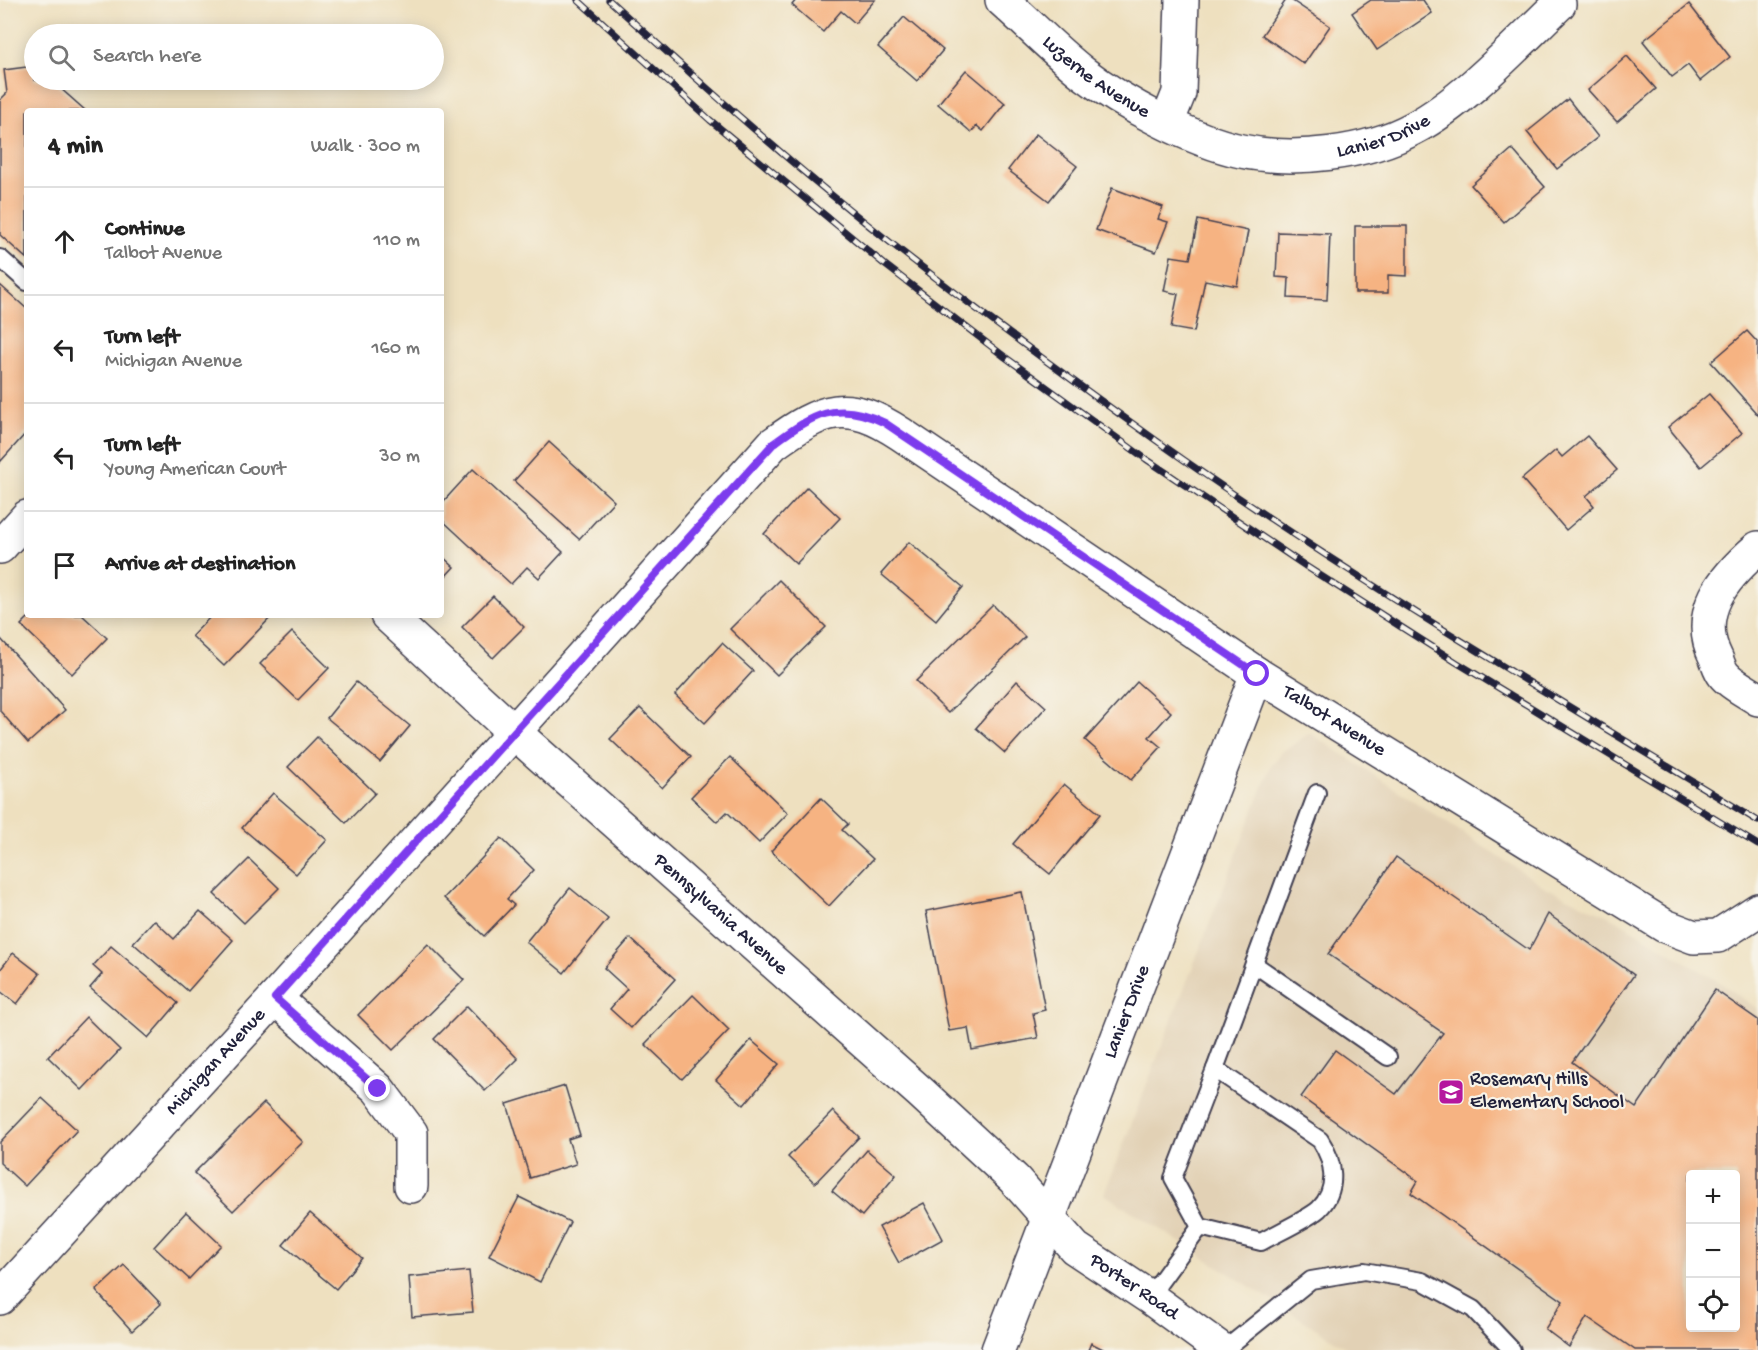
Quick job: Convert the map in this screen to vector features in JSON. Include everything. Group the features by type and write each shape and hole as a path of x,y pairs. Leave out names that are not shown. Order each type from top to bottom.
{"street":[{"name":"Luzerne Avenue","path":"1002,0 1083,73 1122,100 1167,123"},
{"path":"1167,123 1179,93 1182,0"},
{"name":"Lanier Drive","path":"1167,123 1216,144 1265,155 1347,151 1386,141 1415,128 1459,97 1559,4"},
{"name":"Talbot Avenue","path":"827,412 870,416 885,423 1257,674 1665,927 1694,937 1718,936 1758,910"},
{"name":"Michigan Avenue","path":"4,1286 275,998 773,444 802,423 827,412"},
{"path":"0,547 24,520"},
{"path":"1758,548 1739,564 1713,599 1708,618 1708,643 1724,676 1758,699"},
{"name":"Pennsylvania Avenue","path":"390,618 514,732 920,1092 1014,1179 1048,1220"},
{"name":"Lanier Drive","path":"998,1350 1257,674"},
{"path":"275,998 378,1089 411,1132 411,1186"},
{"name":"Porter Road","path":"1048,1220 1075,1248 1223,1350"}],"lane":[{"path":"0,258 24,279"},
{"path":"1215,1070 1320,1140 1328,1153 1332,1168 1332,1183 1327,1197 1318,1210 1261,1242 1200,1227 1173,1178 1317,793"},
{"path":"1254,964 1389,1057"},
{"path":"1149,1297 1200,1227"},
{"path":"1223,1350 1311,1280 1364,1271 1422,1281 1473,1309 1512,1350"}],"shaded area":[{"name":"Rosemary Hills Elementary School","path":"1310,733 1545,887 1615,919 1719,982 1758,1009 1758,1350 1350,1350 1104,1194 1271,766 1283,751"}],"building":[{"path":"796,0 875,0 855,23 841,11 823,32 792,5"},
{"path":"1286,0 1291,0 1330,26 1304,64 1262,35"},
{"path":"1371,0 1423,0 1432,13 1377,50 1352,13"},
{"path":"1689,4 1730,57 1700,81 1688,65 1672,77 1643,41"},
{"path":"904,17 943,50 917,81 878,47"},
{"path":"1627,56 1656,89 1617,122 1588,90"},
{"path":"24,67 24,90 62,90 83,108 24,108 24,256 0,235 0,100 7,93 4,70"},
{"path":"966,70 1005,103 983,131 977,126 971,132 938,104"},
{"path":"1568,99 1598,137 1557,169 1527,132"},
{"path":"1036,134 1077,166 1049,201 1008,170"},
{"path":"1512,149 1545,187 1504,222 1471,185"},
{"path":"1112,188 1163,207 1158,219 1168,222 1156,252 1096,230"},
{"path":"1198,220 1248,231 1237,286 1205,280 1194,332 1171,328 1178,294 1164,291 1171,256 1190,259"},
{"path":"1355,226 1407,226 1407,276 1388,275 1388,293 1355,293"},
{"path":"1278,232 1330,234 1327,300 1288,298 1289,278 1276,277"},
{"path":"0,285 24,306 24,435 0,462"},
{"path":"1747,331 1758,343 1758,415 1711,362"},
{"path":"1709,394 1742,433 1701,467 1668,427"},
{"path":"1587,436 1617,470 1586,496 1594,506 1566,530 1522,479 1556,450 1562,457"},
{"path":"549,442 614,501 579,539 514,481"},
{"path":"473,469 563,552 539,578 527,567 511,584 444,522 444,501"},
{"path":"807,487 840,518 796,564 764,534"},
{"path":"909,542 963,587 936,620 881,574"},
{"path":"444,558 454,567 444,578"},
{"path":"779,580 826,627 777,675 730,629"},
{"path":"493,596 524,627 493,658 462,627"},
{"path":"993,605 1025,637 948,713 916,681"},
{"path":"28,618 85,618 107,638 72,674 21,625"},
{"path":"209,618 270,618 224,666 192,636"},
{"path":"292,632 329,668 298,700 260,664"},
{"path":"0,638 65,710 28,743 0,711"},
{"path":"722,643 753,671 705,723 675,695"},
{"path":"1017,681 1046,707 1005,753 976,728"},
{"path":"356,682 410,726 380,762 327,718"},
{"path":"1137,682 1171,712 1149,737 1161,747 1131,780 1085,740"},
{"path":"640,708 691,757 662,788 610,739"},
{"path":"317,737 375,793 346,823 288,767"},
{"path":"730,757 788,813 759,843 727,812 717,822 691,797"},
{"path":"1064,784 1100,814 1050,874 1013,844"},
{"path":"273,793 327,840 296,874 242,828"},
{"path":"821,798 848,824 842,830 873,859 829,906 771,851"},
{"path":"501,838 534,870 507,899 514,905 484,936 444,898"},
{"name":"Rosemary Hills Elementary School","path":"1396,857 1529,950 1548,914 1634,975 1572,1062 1636,1108 1715,990 1758,1020 1758,1350 1635,1350 1587,1317 1569,1347 1545,1329 1563,1301 1411,1193 1418,1181 1301,1097 1335,1050 1396,1094 1443,1033 1328,954"},
{"path":"249,859 279,888 244,923 214,894"},
{"path":"570,888 608,919 564,973 526,942"},
{"path":"1022,892 1045,1010 1033,1013 1038,1038 972,1050 968,1028 949,1031 926,911"},
{"path":"200,911 233,940 188,991 133,943 154,920 174,939"},
{"path":"630,938 675,979 631,1028 610,1009 627,989 604,968"},
{"path":"428,944 464,980 393,1050 358,1015"},
{"path":"111,946 178,1003 148,1038 90,988 102,974 93,966"},
{"path":"13,953 40,974 17,1004 0,991 0,970"},
{"path":"693,995 729,1030 682,1079 645,1044"},
{"path":"467,1006 518,1059 485,1091 434,1039"},
{"path":"86,1017 120,1050 82,1090 48,1057"},
{"path":"751,1040 779,1064 744,1105 716,1080"},
{"path":"565,1086 580,1135 568,1139 576,1164 530,1178 507,1104"},
{"path":"42,1098 77,1130 25,1186 0,1163 0,1142"},
{"path":"264,1103 303,1142 233,1211 194,1173"},
{"path":"833,1111 859,1137 815,1183 788,1157"},
{"path":"867,1150 896,1175 862,1216 832,1191"},
{"path":"519,1197 570,1222 540,1282 489,1256"},
{"path":"924,1203 943,1239 899,1263 879,1227"},
{"path":"186,1212 221,1245 189,1279 154,1247"},
{"path":"310,1213 362,1258 336,1289 283,1245"},
{"path":"124,1265 161,1304 132,1331 96,1291"},
{"path":"469,1271 473,1312 412,1317 409,1277"},
{"path":"1091,1343 1105,1350 1088,1350"}],"railway":[{"path":"578,0 710,120 884,264 1005,357 1146,459 1307,567 1456,662 1758,845"},
{"path":"609,0 752,128 862,220 995,323 1157,441 1230,492 1379,589 1758,821"}],"place":[{"name":"Rosemary Hills Elementary School","path":"1451,1092"}],"route":[{"path":"378,1089 275,998 773,444 802,423 827,412 840,411 870,416 885,423 1257,674"}]}
